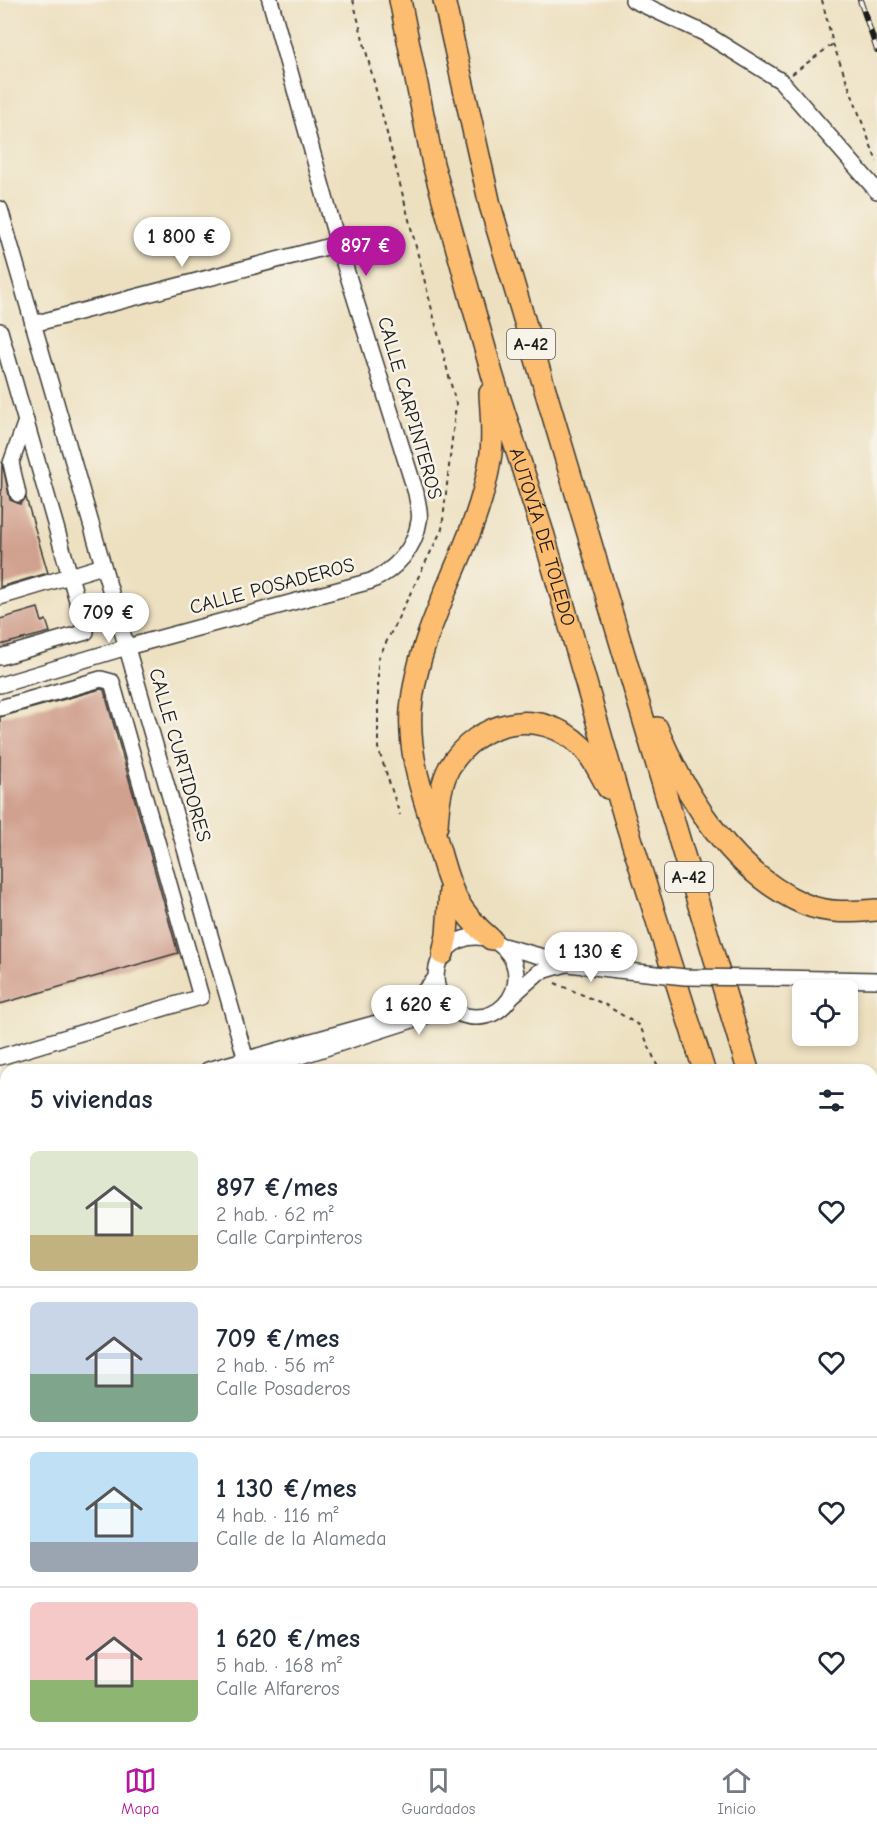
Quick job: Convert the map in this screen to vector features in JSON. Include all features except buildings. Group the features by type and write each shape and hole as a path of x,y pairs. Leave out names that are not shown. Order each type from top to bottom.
{"highway":[{"name":"AUTOVÍA DE TOLEDO","path":"400,0 433,164 493,377 544,536 624,816 702,1064"},
{"name":"A-42","path":"444,0 490,205 746,1064"},
{"path":"493,377 490,393 491,459 481,502 422,652 411,711 411,739 416,769 450,890 464,913 497,943"},
{"path":"631,684 644,696 674,769 698,806 744,863 775,887 805,904 838,912 877,910"},
{"path":"436,838 442,788 453,763 468,744 481,734 511,722 547,725 565,733 582,747 624,816"},
{"path":"443,954 447,935 450,890"}],"street":[{"name":"CALLE CARPINTEROS","path":"270,0 338,244 416,493 419,520 408,551"},
{"path":"633,0 704,33 780,81 877,191"},
{"name":"CALLE CURTIDORES","path":"0,209 247,1064"},
{"path":"33,324 338,244"},
{"path":"0,331 86,632 0,657"},
{"path":"18,494 11,463 26,421"},
{"name":"CALLE POSADEROS","path":"0,685 127,647 371,581 390,572 408,551"},
{"path":"0,597 103,566"},
{"path":"0,708 101,678 112,682 204,1006 10,1064"},
{"path":"247,1064 384,1021 406,1011 435,979 443,954 464,938 478,936 569,964 618,970 686,977 877,980"},
{"path":"497,943 512,957 516,970 516,984 512,997"},
{"path":"435,979 438,991 454,1011 466,1017 491,1015 503,1008 539,972 569,964"},
{"path":"0,1058 201,997"},
{"path":"276,1064 434,1013 454,1011"}],"path":[{"path":"352,0 456,404 442,529 378,659 378,748 400,815"},
{"path":"822,0 833,44 877,162"},
{"path":"780,81 833,44"},
{"path":"552,982 604,1004 640,1026 656,1064"}],"railway":[{"path":"860,0 877,50"}]}
